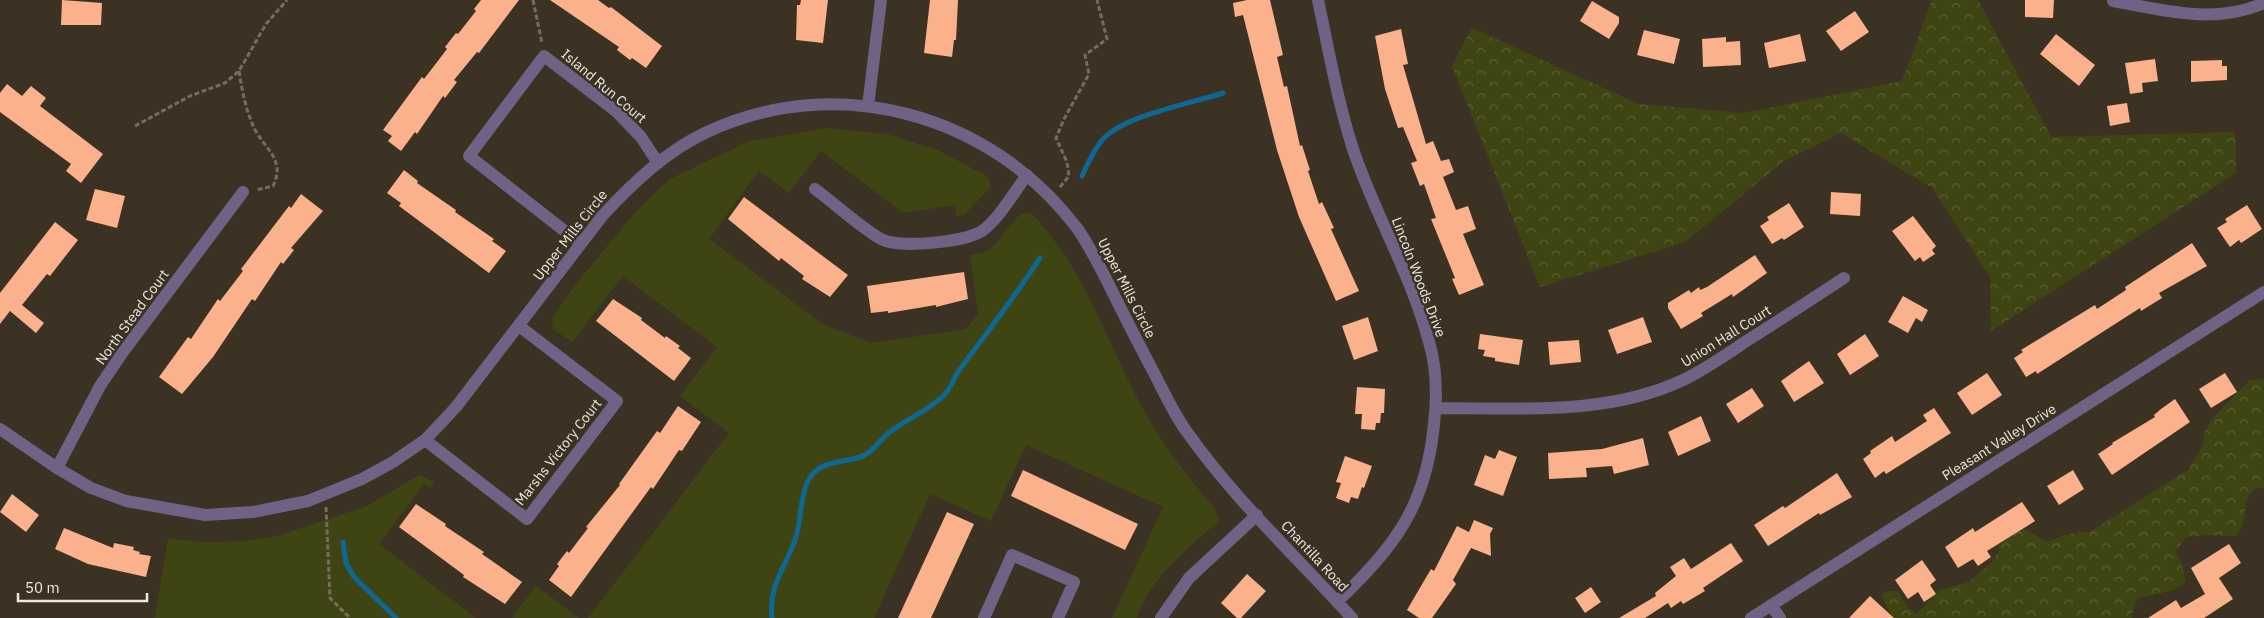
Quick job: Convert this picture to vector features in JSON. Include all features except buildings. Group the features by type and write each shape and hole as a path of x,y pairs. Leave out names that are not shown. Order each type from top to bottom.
{"street":[{"path":"868,106 882,0"},
{"name":"Lincoln Woods Drive","path":"1318,0 1343,110 1355,153 1430,342 1435,371 1436,408 1431,455 1415,506 1384,554 1337,602"},
{"path":"2113,1 2212,16 2235,12 2264,3"},
{"name":"Island Run Court","path":"580,243 468,156 544,56 617,112 641,137 658,163"},
{"name":"Upper Mills Circle","path":"0,428 56,468 91,488 126,501 205,515 253,512 308,501 326,495 393,462 424,440 456,407 580,243 624,192 658,163 706,133 732,122 762,113 811,104 834,103 868,106 937,123 987,147 1027,175 1051,197 1093,251 1163,391 1186,431 1221,476 1256,515"},
{"path":"814,189 881,239 894,244 910,245 967,237 982,231 996,217 1027,175"},
{"name":"North Stead Court","path":"56,468 100,386 123,352 243,192"},
{"name":"Union Hall Court","path":"1436,408 1564,408 1623,400 1682,380 1709,366 1844,278"},
{"name":"Pleasant Valley Drive","path":"1751,618 2264,292"},
{"name":"Marshs Victory Court","path":"424,440 526,519 617,401 519,326"},
{"path":"1161,618 1189,578 1256,515"},
{"name":"Chantilla Road","path":"1256,515 1352,618"},
{"path":"984,618 1012,555 1074,582 1058,618"},
{"path":"1771,605 1780,618"}],"path":[{"path":"135,126 190,96 225,83 239,72 266,24 287,0"},
{"path":"533,0 544,56"},
{"path":"1051,197 1069,176 1067,162 1056,138 1064,119 1089,74 1085,55 1107,39 1096,0"},
{"path":"239,72 246,106 255,129 269,148 278,176 272,186 243,192"},
{"path":"326,495 330,598 350,618"}],"green space":[{"path":"1932,0 1978,0 2051,137 2235,132 2236,173 1991,331 1990,277 1932,188 1841,133 1784,161 1685,242 1540,287 1452,66 1472,28 1639,104 1744,113 1902,81"},
{"path":"827,128 887,134 940,151 988,177 991,187 964,215 957,216 955,205 903,213 821,151 789,193 759,171 709,239 822,324 871,343 966,329 978,314 970,255 989,251 1019,215 1030,212 1049,233 1080,280 1129,382 1158,435 1215,509 1219,521 1160,576 1143,603 1137,618 1112,618 1163,507 1026,445 991,521 930,494 874,618 588,618 729,433 680,396 717,347 623,276 572,342 552,328 553,316 580,279 639,208 670,179 747,142"},
{"path":"2264,379 2264,488 2257,489 2249,494 2242,527 2236,536 2205,535 2186,537 2175,552 2181,561 2186,581 2174,590 2138,598 2131,616 2133,618 1891,618 1881,596 1887,591 1898,591 1908,608 1917,614 1939,590 1969,582 1990,564 1999,552 1999,542 2018,526 2046,542 2069,534 2091,531 2188,470 2203,445 2205,431 2211,420 2250,380"},
{"path":"419,475 435,482 430,488 424,484 379,544 476,618 155,618 168,538 218,542 248,541 277,536 367,506"},
{"path":"536,586 579,618 512,618"}],"waterway":[{"path":"1082,176 1098,145 1115,129 1161,110 1223,93"},
{"path":"772,618 772,596 795,540 803,495 812,474 823,466 862,457 893,429 931,406 945,394 958,372 1040,258"},
{"path":"343,542 346,563 354,577 396,618"}]}
